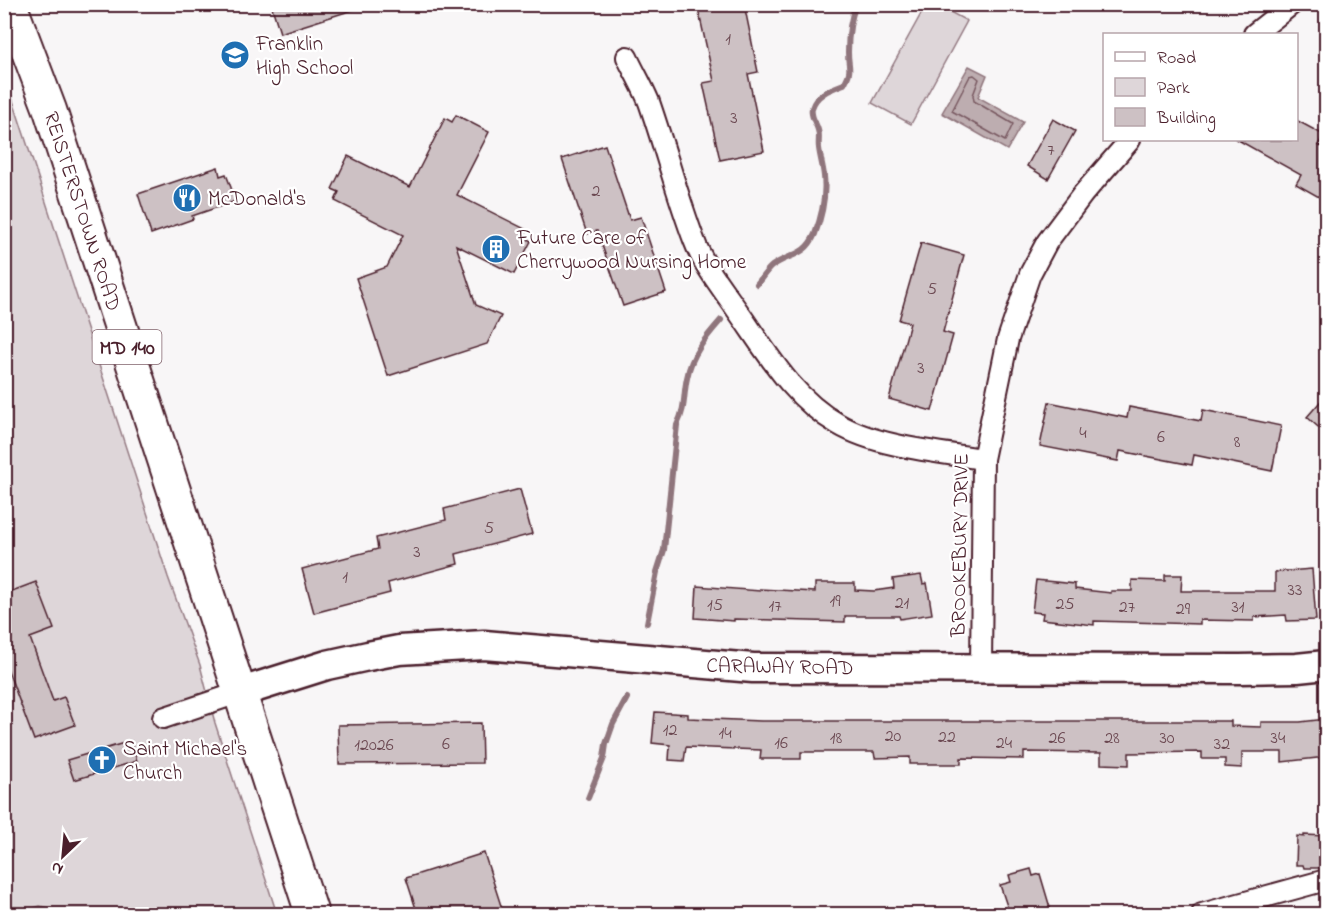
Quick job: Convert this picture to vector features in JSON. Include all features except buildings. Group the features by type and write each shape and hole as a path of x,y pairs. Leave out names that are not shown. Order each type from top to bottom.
{"main road":[{"name":"REISTERSTOWN ROAD","path":"10,4 50,110 241,692"},
{"name":"MD 140","path":"241,692 312,915"}],"street":[{"path":"1255,33 1292,4"},
{"path":"627,57 648,100 695,243 723,290 797,392 838,424 859,434 921,450 983,459"},
{"name":"BROOKEBURY DRIVE","path":"981,667 983,459 1008,339 1030,274 1047,242 1083,194 1129,141"},
{"name":"CARAWAY ROAD","path":"241,692 327,665 399,650 484,645 753,668 1240,669 1326,665"},
{"path":"163,718 241,692"},
{"path":"1202,915 1326,880"}],"green space":[{"path":"926,5 937,5 967,21 911,124 872,103"},
{"path":"4,73 168,577 200,665 215,723 277,914 5,914"}],"water":[{"path":"969,66 987,75 978,97 1023,122 1007,150 942,113"},
{"path":"40,906 66,912 69,914 19,914"}],"waterway":[{"path":"757,284 772,266 807,247 815,234 823,205 824,172 819,148 819,132 812,117 812,108 820,96 844,84 847,79 849,34 856,4"},
{"path":"647,623 657,572 664,550 677,425 683,407 689,370 700,347 721,320"},
{"path":"588,798 604,758 613,724 627,698"}],"place":[{"name":"Franklin High School","path":"235,55"},
{"name":"McDonald's","path":"187,198"},
{"name":"Future Care of Cherrywood Nursing Home","path":"496,249"},
{"name":"Saint Michael's Church","path":"102,760"}]}
